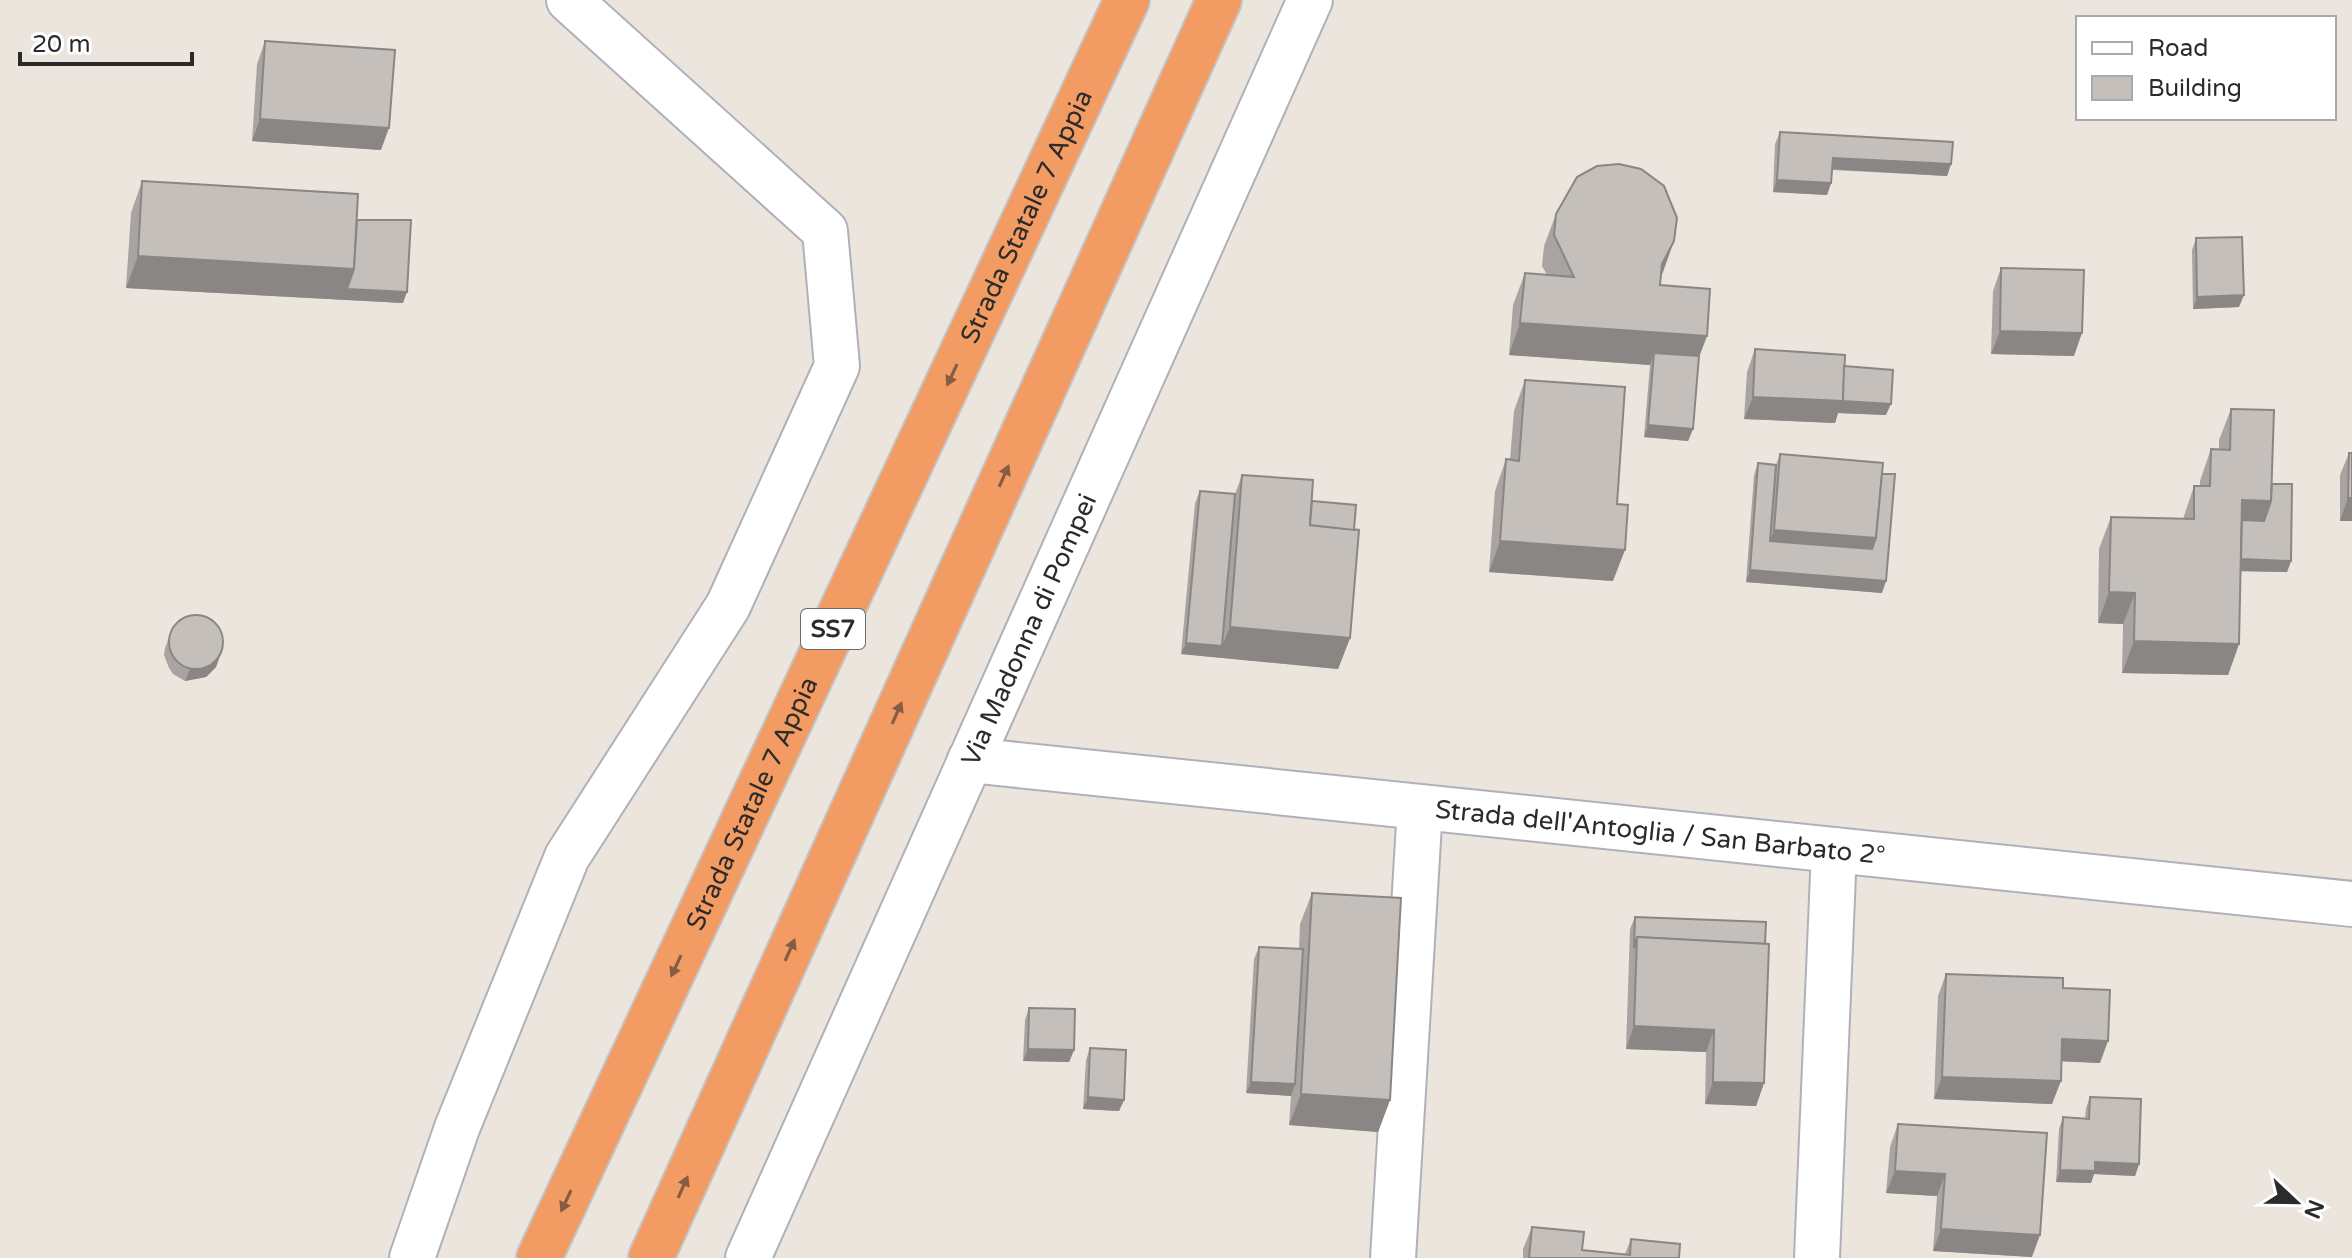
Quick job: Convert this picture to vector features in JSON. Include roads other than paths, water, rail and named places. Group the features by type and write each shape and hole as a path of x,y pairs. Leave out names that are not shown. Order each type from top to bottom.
{"highway":[{"name":"Strada Statale 7 Appia","path":"539,1258 1127,0"},
{"path":"651,1258 1219,0"}],"street":[{"path":"412,1258 457,1128 567,857 728,606 837,366 825,231 569,0"},
{"name":"Via Madonna di Pompei","path":"748,1258 1310,0"},
{"name":"Strada dell'Antoglia / San Barbato 2°","path":"970,760 2352,904"},
{"path":"1393,1258 1420,807"},
{"path":"1817,1258 1834,850"}]}
